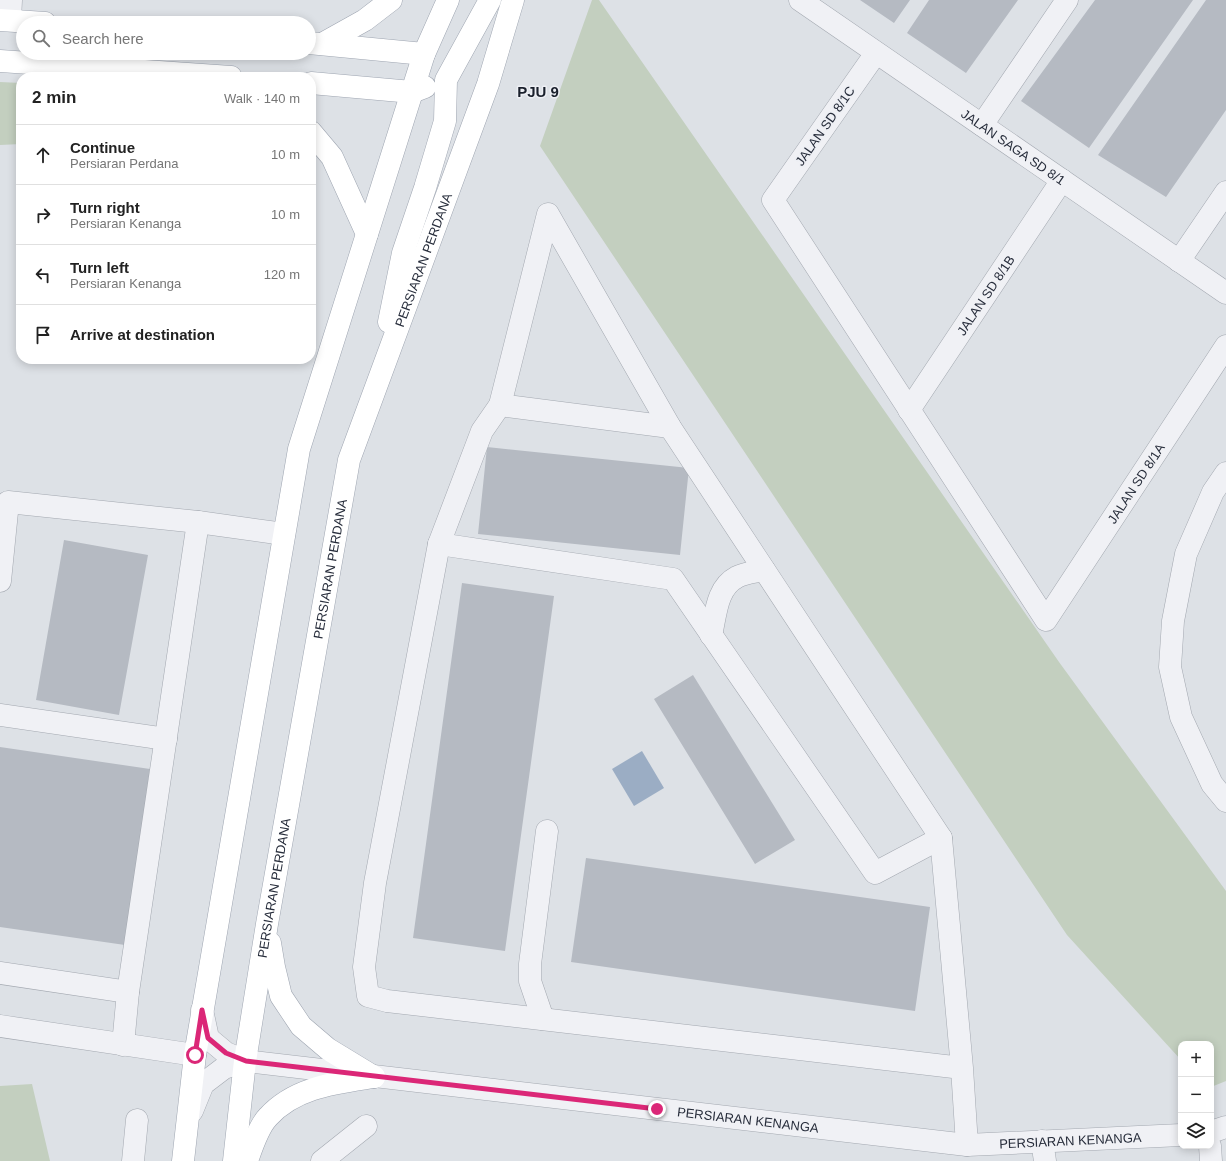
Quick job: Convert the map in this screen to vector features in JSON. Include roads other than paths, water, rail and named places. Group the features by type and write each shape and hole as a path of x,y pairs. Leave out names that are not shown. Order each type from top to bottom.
{"main road":[{"path":"316,44 365,20 391,0"},
{"path":"183,1161 195,1055 202,1010 299,449 424,54 448,0"},
{"path":"374,393 403,253 425,188 445,121 446,80 490,0"},
{"name":"PERSIARAN PERDANA","path":"234,1161 246,1061 267,924 349,460 488,84 513,0"},
{"path":"7,13 18,16"},
{"path":"316,44 424,54 446,80"},
{"path":"0,61 159,72"},
{"path":"316,83 412,92 446,80"},
{"path":"316,138 332,157 367,234"},
{"path":"267,924 274,967 281,996 301,1026 328,1049 374,1077"},
{"path":"247,1161 266,1118 287,1100 325,1085 374,1077"}],"street":[{"name":"JALAN SAGA SD 8/1","path":"800,0 1226,293"},
{"path":"982,125 1067,0"},
{"name":"JALAN SD 8/1C","path":"876,53 774,200 909,410"},
{"name":"JALAN SD 8/1B","path":"909,410 1062,180"},
{"path":"1179,261 1226,192"},
{"path":"962,1068 387,1001 368,996 364,967 375,883 439,544 482,431 500,405 548,214 670,428 941,838 962,1068 967,1145"},
{"name":"JALAN SD 8/1A","path":"909,410 1046,620 1226,346"},
{"path":"500,405 670,428"},
{"path":"1226,474 1213,492 1186,554 1173,621 1170,667 1181,716 1212,784 1226,801"},
{"path":"0,581 8,502 198,522 284,534"},
{"path":"123,1045 128,992 198,522"},
{"path":"439,544 673,579 875,873 941,838"},
{"path":"711,635 719,599 725,586 737,577 764,570"},
{"path":"0,715 166,739"},
{"path":"543,1019 530,981 530,964 547,831"},
{"path":"0,973 128,992"},
{"name":"PERSIARAN KENANGA","path":"202,1010 208,1038 226,1053 246,1061 967,1145 1043,1151 1178,1135"},
{"path":"0,1026 195,1055"},
{"name":"PERSIARAN KENANGA","path":"188,1122 203,1084 224,1068 246,1061"},
{"path":"133,1161 137,1120"},
{"path":"322,1161 366,1126"},
{"path":"1214,1131 1226,1127"},
{"path":"1210,1149 1211,1161"}],"water":[{"path":"642,751 664,788 634,806 612,769"}],"district":[{"name":"PJU 9","path":"538,91"}]}
